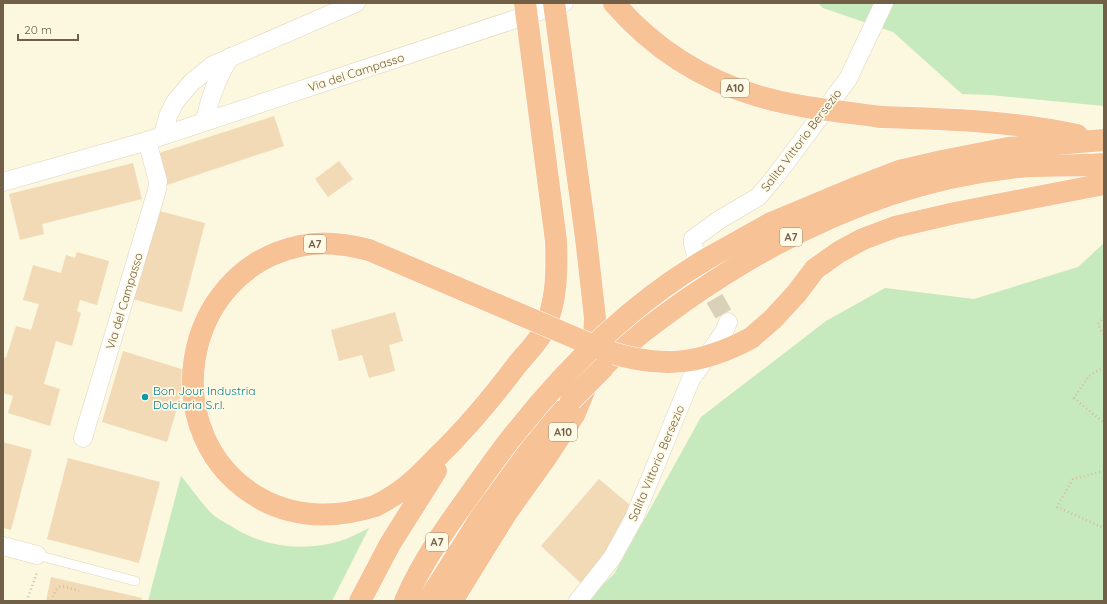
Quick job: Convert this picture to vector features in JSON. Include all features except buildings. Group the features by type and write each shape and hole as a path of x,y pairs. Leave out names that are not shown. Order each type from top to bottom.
{"highway":[{"path":"360,601 390,544 458,436 493,397 544,331 551,309 557,278 556,241 525,3"},
{"name":"A10","path":"452,601 507,512 574,415 592,372 595,318 586,238 554,3"},
{"name":"A10","path":"614,3 644,35 687,65 723,83 758,96 782,102 881,117 964,120 1054,130 1103,140"},
{"name":"A7","path":"405,601 412,584 443,532 515,432 554,387 604,335 649,298 695,266 706,266 769,224 900,171 1008,148 1103,140"},
{"name":"A7","path":"428,601 481,517 533,446 571,400 618,352 663,316 737,266 772,246 862,206 901,192 949,178 1011,168 1104,164"},
{"name":"A7","path":"458,436 409,485 391,498 376,506 358,511 322,516 304,514 280,508 269,503 239,484 226,471 215,457 199,424 194,407 192,371 195,352 207,318 216,302 240,275 268,257 284,250 300,246 317,244 346,245 369,250 606,351 642,361 680,362 699,359 723,352 751,338 772,320 796,294 815,269 839,252 863,239 895,227 955,213 1104,184"}],"street":[{"path":"155,138 182,92 200,74 213,65 356,3"},
{"name":"Via del Campasso","path":"3,182 155,138 564,3"},
{"name":"Salita Vittorio Bersezio","path":"706,266 693,244 693,239 719,220 758,197 775,177 848,79 884,3"},
{"path":"205,121 213,90 230,57"},
{"name":"Via del Campasso","path":"83,438 157,190 158,181 155,138"},
{"name":"Salita Vittorio Bersezio","path":"578,601 612,558 634,518 691,379 724,332 728,322"},
{"path":"3,546 37,555"}],"lane":[{"path":"37,555 135,581"}],"path":[{"path":"1104,317 1098,324 1104,336"},
{"path":"1104,367 1089,376 1074,398 1104,423"},
{"path":"1104,471 1073,479 1057,507 1104,528"},
{"path":"27,601 40,562 37,555"},
{"path":"52,601 55,590 59,587 79,591"}],"green space":[{"path":"818,3 1104,3 1104,106 990,95 962,94 893,32 823,8"},
{"path":"1104,243 1104,601 586,601 614,574 701,417 826,321 885,288 974,299 1078,267"},
{"path":"181,476 206,508 215,516 243,533 270,543 298,547 326,544 340,541 369,528 332,601 148,601"}],"tunnel":[{"path":"701,275 728,322"}],"place":[{"name":"Bon Jour Industria Dolciaria S.r.l.","path":"145,397"}]}
